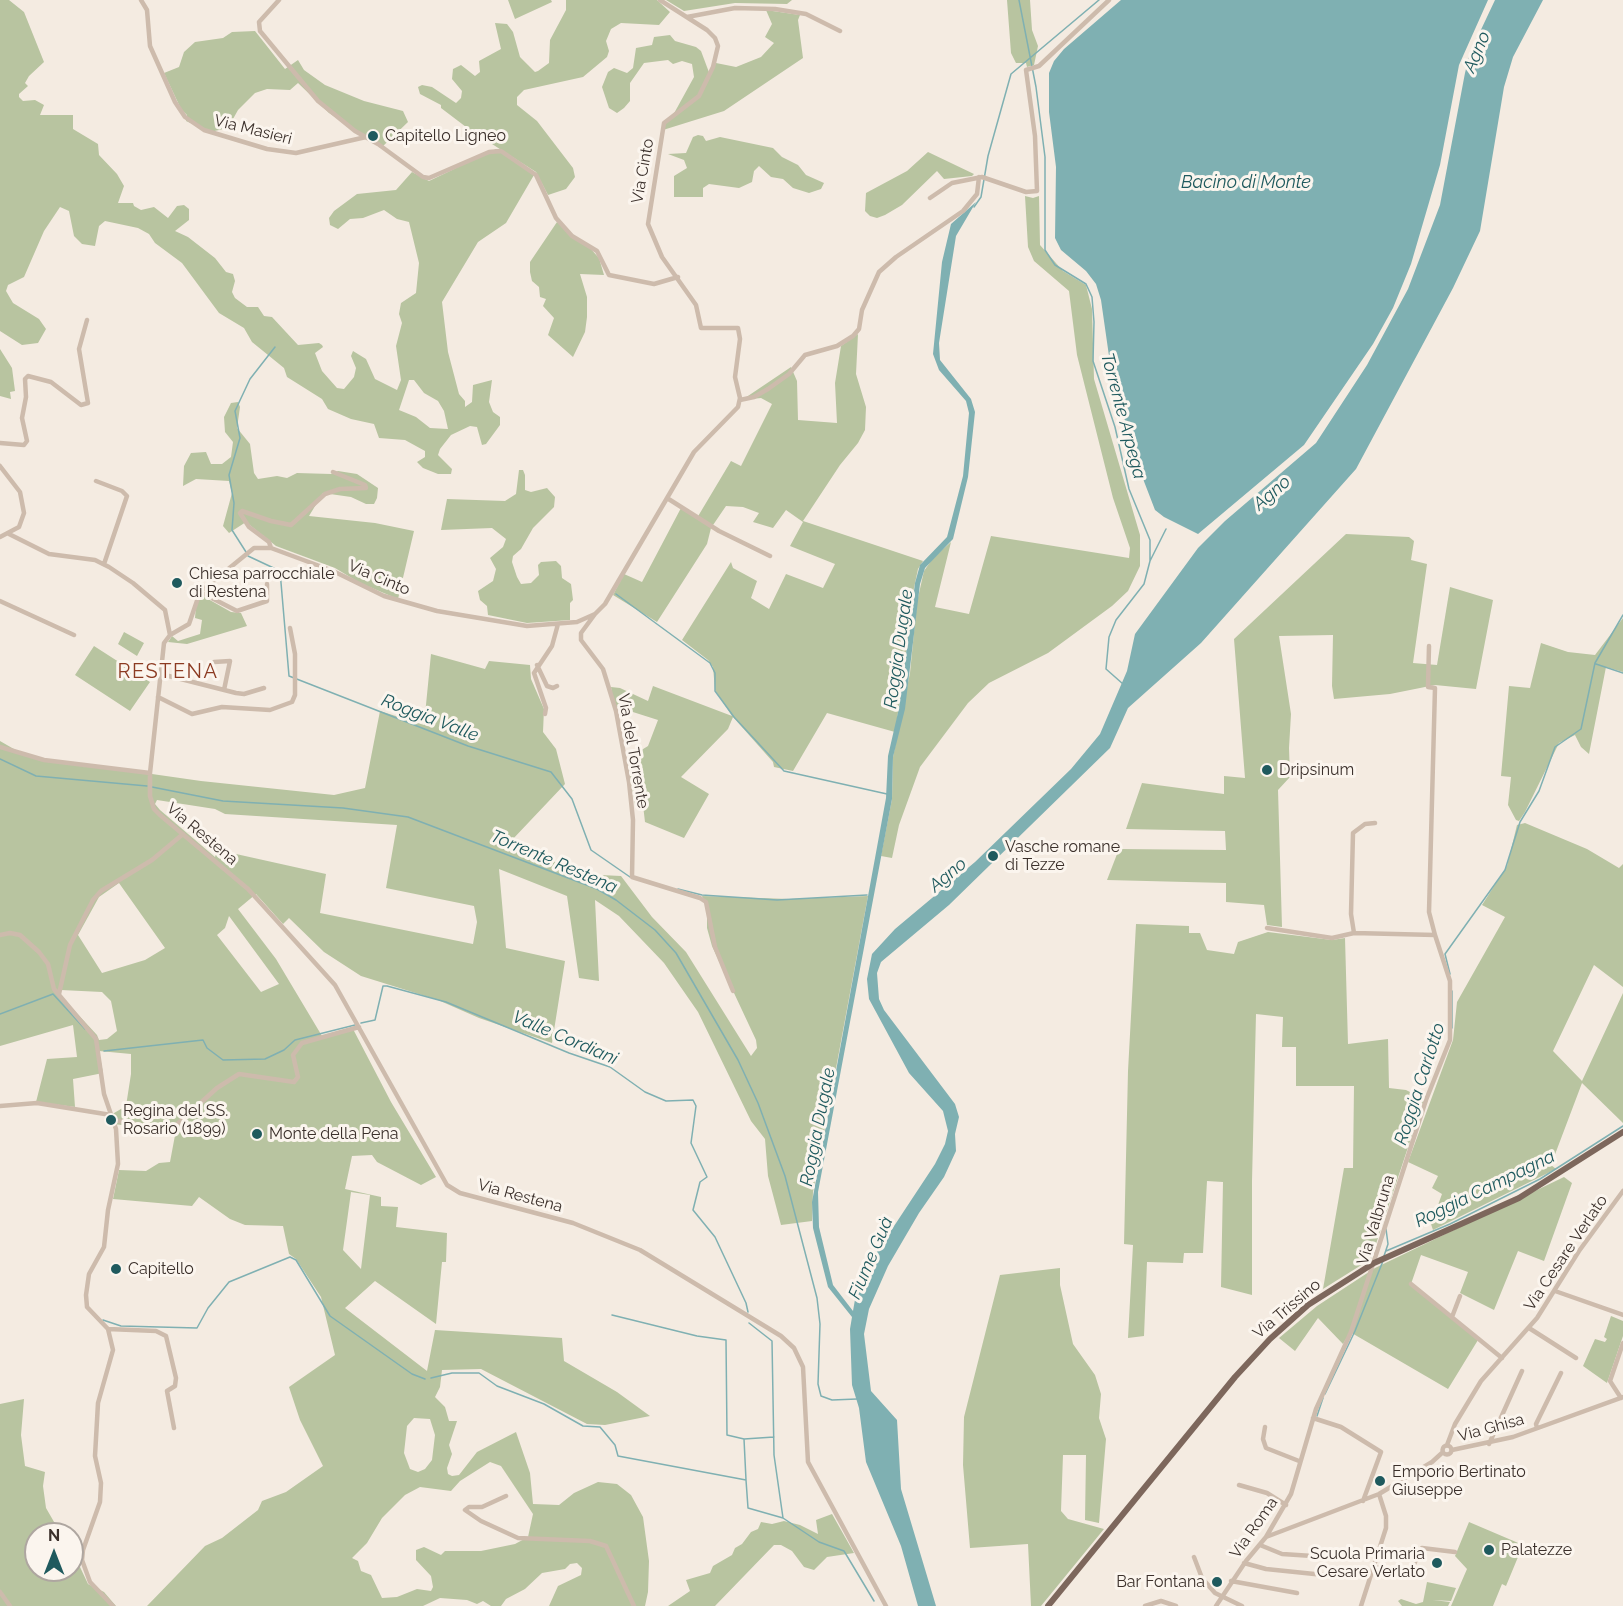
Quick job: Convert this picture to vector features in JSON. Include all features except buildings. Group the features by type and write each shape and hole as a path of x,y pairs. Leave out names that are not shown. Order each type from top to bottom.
{"main road":[{"name":"Via Trissino","path":"1048,1606 1270,1339 1308,1305 1374,1263 1519,1198 1623,1132"}],"street":[{"name":"Via Masieri","path":"141,0 147,10 150,46 178,108 185,117 204,130 267,149 296,153 366,137"},
{"name":"Via Cinto","path":"660,0 715,38 718,46 699,96 664,123 658,167 647,214 649,229 662,257 696,305 701,328 738,328 740,339 735,384 740,400"},
{"path":"930,198 952,183 981,177 988,177 1032,194 1038,189 1033,113 1026,70 1035,68 1109,0"},
{"path":"277,1 259,22 260,31 318,100 408,168 429,178 489,152 501,151 536,175 556,218 572,236 597,250 609,274 654,284 678,277"},
{"path":"687,17 735,8 776,9 806,14 840,31"},
{"path":"595,614 605,604 698,446 734,412 740,400 754,397 768,389 789,374 805,355 837,346 853,336 859,329 862,310 879,272 896,257 963,211 977,194 981,177"},
{"path":"0,442 24,445 27,441 22,418 26,397 25,379 28,376 51,382 81,405 88,403 79,349 87,320"},
{"path":"0,466 20,492 24,507 21,523 9,534 0,537"},
{"path":"290,628 295,654 292,702 270,710 222,707 192,714 158,697 164,643 170,635 189,624 200,592 254,548 271,548 269,542 242,520 240,513 242,511 291,525 302,518 325,494 340,489 366,488 365,485 333,472"},
{"path":"96,481 122,491 127,496 104,564"},
{"path":"667,498 719,531 770,556"},
{"path":"9,534 48,554 95,560 104,564 133,583 165,610 170,635"},
{"name":"Via Cinto","path":"271,548 333,571 369,590 401,602 518,625 577,622 595,614"},
{"path":"200,592 237,611 267,601 267,585"},
{"path":"0,600 74,635"},
{"name":"Via del Torrente","path":"595,614 581,633 581,640 603,669 616,711 629,782 633,820 632,877 634,880 700,898 706,903 715,947 733,991"},
{"path":"545,714 546,708 534,681 537,665 552,646 558,624"},
{"name":"Via Valbruna","path":"1291,1494 1313,1418 1351,1332 1426,1100 1450,1040 1450,981 1429,912 1435,688 1428,687 1429,646"},
{"path":"214,662 230,661 224,690"},
{"path":"537,665 547,686 553,688 557,686"},
{"path":"161,674 244,694 264,688"},
{"name":"Via Restena","path":"158,697 149,775 150,796 154,809 248,889 335,985 447,1185 460,1193 573,1223 640,1250 741,1311 794,1348 803,1367 808,1462 886,1606"},
{"path":"0,747 44,760 149,775"},
{"path":"1354,933 1351,914 1353,833 1365,824 1375,823"},
{"path":"59,996 58,989 70,945 93,900 101,891 152,860 183,834"},
{"path":"1267,928 1332,938 1354,933 1435,935"},
{"path":"0,935 14,933 30,942 48,964 54,989 96,1039 104,1094 112,1117 118,1164 108,1210 104,1247 89,1274 86,1294 89,1311 108,1329 113,1350 98,1403 95,1456 100,1494 82,1560 90,1582 113,1606"},
{"path":"0,1106 37,1103 161,1129 173,1128 217,1088 239,1074 294,1082 298,1077 293,1055 302,1043 359,1027"},
{"name":"Via Cesare Verlato","path":"1266,1537 1379,1494 1443,1452 1472,1394 1529,1328 1579,1251 1623,1191"},
{"path":"1411,1284 1502,1358"},
{"path":"1555,1291 1623,1316"},
{"path":"1452,1317 1460,1296"},
{"name":"Via Cesare Verlato","path":"1529,1328 1576,1358"},
{"path":"108,1329 156,1331 166,1336 176,1378 175,1386 167,1391 174,1428"},
{"path":"1622,1397 1610,1381 1623,1343"},
{"path":"1489,1444 1522,1371"},
{"name":"Via Ghisa","path":"1537,1428 1536,1424 1562,1373"},
{"name":"Via Ghisa","path":"1452,1450 1489,1444 1622,1397"},
{"path":"1313,1418 1341,1427 1381,1452 1363,1501"},
{"path":"1265,1427 1263,1439 1266,1448 1299,1461"},
{"path":"1447,1446 1452,1450"},
{"name":"Via Cesare Verlato","path":"1443,1452 1448,1455 1452,1450"},
{"path":"1239,1485 1267,1493 1286,1505"},
{"name":"Via Roma","path":"1216,1606 1244,1563 1266,1537 1291,1494"},
{"path":"1361,1606 1386,1528 1386,1516 1379,1494"},
{"path":"507,1496 482,1507 469,1507 465,1510 518,1538 590,1541 606,1546 634,1606"},
{"path":"1260,1545 1282,1554 1328,1557"},
{"path":"1374,1567 1409,1574 1422,1548 1455,1552"},
{"path":"1194,1557 1202,1578 1220,1598 1242,1606"},
{"path":"1244,1563 1266,1569 1324,1575"},
{"path":"1232,1581 1297,1593"},
{"path":"0,1592 10,1606"},
{"path":"1145,1606 1161,1601 1176,1606"}],"green space":[{"path":"0,0 9,0 24,12 44,62 29,76 25,83 28,86 19,94 19,97 23,101 35,100 44,105 40,115 73,115 73,129 98,144 99,155 117,174 124,186 118,203 133,203 141,210 154,207 168,218 177,206 184,205 189,209 189,220 175,231 188,237 215,258 226,272 233,274 235,281 232,292 235,298 247,307 258,307 264,316 272,317 298,345 319,343 322,345 323,347 315,353 322,371 337,388 344,389 354,377 356,368 351,356 353,351 366,359 375,379 397,390 401,380 396,346 402,323 399,314 401,303 416,293 419,263 409,222 397,219 384,210 363,218 350,219 338,229 330,225 329,218 334,211 357,194 396,190 412,172 429,181 496,149 534,175 506,223 478,242 442,302 448,352 459,394 465,401 465,407 472,402 473,385 492,380 489,402 493,412 500,417 500,425 486,444 482,445 477,427 470,426 451,435 438,455 452,469 451,474 438,474 423,468 417,462 425,457 425,451 405,440 379,438 374,424 351,419 328,409 322,399 287,377 284,368 252,342 244,328 219,313 182,263 155,243 149,234 138,228 105,221 99,226 95,246 82,244 74,236 69,211 60,207 44,231 24,277 8,285 6,291 13,303 39,319 46,329 38,343 22,345 0,331","holes":["409,380 414,380 424,393 438,401 444,411 448,429 430,428 416,417 399,410"]},
{"path":"508,0 551,0 552,2 515,19"},
{"path":"566,0 657,0 670,12 659,25 621,23 611,29 606,41 609,51 607,57 583,77 524,90 517,97 517,105 537,121 573,168 575,177 566,189 548,195 536,172 470,130 441,108 441,105 420,94 418,87 422,85 432,87 456,103 461,98 462,91 452,79 453,69 461,65 475,76 480,72 479,61 501,49 495,23 507,24 513,32 520,57 535,72 538,71 549,63 550,40 566,10"},
{"path":"666,0 792,0 787,4 735,3 684,11"},
{"path":"1007,0 1030,0 1032,30 1038,46 1034,65 1027,67 1026,63 1016,63 1011,53"},
{"path":"766,10 800,15 798,20 803,58 724,111 663,130 664,123 672,117 694,77 692,64 682,61 673,64 668,60 644,63 630,83 630,101 617,113 609,108 602,87 608,72 614,68 627,73 633,68 636,48 652,45 654,37 670,35 675,41 696,47 701,51 710,75 716,63 736,67 761,57 774,43 765,37 772,24"},
{"path":"255,31 285,69 298,60 304,70 325,85 364,101 403,111 408,122 381,148 329,113 298,83 290,90 267,89 255,93 238,110 228,128 210,132 186,121 187,115 181,109 164,73 179,67 184,52 195,42 223,38 232,32"},
{"path":"703,136 706,141 720,137 773,148 782,157 798,165 806,175 824,183 821,189 809,193 793,188 783,179 771,177 759,166 754,171 752,182 739,188 709,184 703,188 703,197 674,197 674,176 687,168 684,160 668,154 686,153 693,137"},
{"path":"928,152 974,174 944,179 937,171 902,205 877,218 870,216 865,211 866,193 907,171"},
{"path":"1025,196 1033,198 1039,196 1040,245 1063,271 1086,285 1092,309 1094,379 1140,535 1140,566 1128,591 1112,606 1048,653 989,683 968,703 920,767 899,825 892,858 881,856 892,799 893,757 910,673 917,602 924,571 933,558 951,542 935,607 969,614 991,536 1129,558 1130,548 1113,498 1077,355 1069,291 1034,261 1028,247"},
{"path":"557,222 589,247 599,258 604,275 580,274 587,297 587,317 585,332 573,357 548,335 554,318 543,306 546,299 540,297 539,287 532,281 530,272 530,262"},
{"path":"858,334 856,374 866,407 865,430 803,521 923,561 918,569 911,602 895,732 827,713 793,771 774,767 773,762 733,717 728,729 681,777 709,794 684,838 645,822 643,805 635,806 627,759 648,746 658,720 614,706 611,687 620,688 648,701 653,686 732,716 715,690 713,667 708,660 682,640 731,562 733,568 757,581 751,598 769,609 786,574 823,588 835,564 790,546 803,522 786,510 773,528 753,522 759,513 743,507 726,506 711,528 707,544 657,622 613,595 624,574 642,582 681,508 697,518 731,461 741,466 772,404 761,398 742,400 791,367 797,381 798,420 837,423 835,383 841,346"},
{"path":"0,349 12,368 15,391 10,392 11,399 0,396"},
{"path":"238,402 240,407 237,428 250,444 254,473 258,479 277,476 287,478 297,473 331,474 338,471 357,474 378,488 374,504 366,504 351,497 323,493 309,516 375,523 414,531 398,599 360,583 335,568 276,546 246,522 229,533 223,526 232,493 229,481 196,479 183,486 184,466 191,453 206,452 211,464 222,464 231,457 233,442 225,432 224,417 231,403"},
{"path":"519,470 523,470 525,475 525,490 531,492 547,488 555,497 554,507 533,528 521,549 513,556 512,562 517,577 521,584 531,583 539,575 538,565 541,562 556,561 561,566 562,578 571,584 573,600 570,603 570,620 527,623 488,615 487,606 480,600 478,591 493,581 496,569 490,558 503,547 506,539 492,528 441,530 447,499 505,501 516,494"},
{"path":"1346,534 1409,537 1414,541 1411,560 1427,564 1413,663 1437,665 1450,587 1493,600 1476,689 1435,685 1390,694 1334,699 1333,635 1279,636 1291,714 1290,777 1278,790 1282,927 1267,925 1264,905 1226,902 1226,883 1107,880 1119,849 1226,850 1225,831 1126,829 1142,783 1224,794 1224,776 1245,778 1234,639"},
{"path":"201,595 231,612 241,613 247,626 187,644 168,642 172,636 178,641 200,634 202,620 195,618 196,605"},
{"path":"1623,618 1623,672 1606,667 1589,754 1581,747 1575,735 1559,743 1525,812 1519,821 1516,820 1508,805 1511,777 1501,776 1509,686 1530,688 1541,643 1568,652 1595,655"},
{"path":"124,632 144,643 137,656 118,644"},
{"path":"94,646 150,682 130,711 75,675"},
{"path":"431,654 485,669 489,661 530,665 531,679 544,709 543,732 556,749 565,784 512,840 579,874 621,876 652,917 686,952 751,1056 757,1048 756,1040 712,946 707,928 707,909 702,896 789,899 868,896 813,1192 812,1221 781,1225 768,1176 765,1139 751,1121 698,1012 664,963 619,916 595,900 599,981 579,978 567,896 499,869 506,948 565,961 552,1043 479,1018 438,1000 361,976 324,952 289,918 283,924 256,894 238,909 276,959 322,1036 353,1029 391,1102 436,1177 421,1185 377,1162 372,1155 352,1156 345,1189 381,1197 381,1206 398,1207 396,1227 447,1233 446,1262 442,1262 436,1324 375,1281 345,1308 427,1371 435,1330 562,1338 564,1361 617,1392 650,1416 605,1425 587,1424 481,1369 442,1370 440,1387 435,1397 445,1407 449,1421 457,1421 449,1445 452,1454 447,1468 448,1474 452,1476 459,1475 477,1452 516,1432 530,1473 533,1504 559,1505 574,1493 598,1482 617,1484 631,1495 643,1517 649,1561 648,1592 645,1606 549,1606 558,1586 581,1575 582,1568 577,1563 570,1564 565,1569 542,1573 525,1589 506,1599 501,1606 491,1606 483,1601 477,1604 467,1600 440,1598 423,1606 147,1606 205,1546 222,1538 258,1510 262,1501 286,1492 323,1466 300,1420 289,1387 335,1355 321,1297 296,1259 289,1254 283,1226 245,1225 230,1219 199,1197 192,1206 113,1199 119,1170 146,1171 159,1163 170,1162 176,1130 112,1124 109,1116 126,1106 131,1074 131,1054 99,1051 103,1073 73,1079 75,1107 36,1102 47,1059 77,1057 73,1025 0,1046 0,741 26,756 201,781 334,795 365,788 380,711 424,725","holes":["157,800 215,809 225,814 397,825 386,888 474,906 477,922 473,944 320,913 326,874 218,850 215,857 155,804","119,883 165,948 145,960 102,973 78,935 99,897","229,916 279,984 261,992 217,935 225,928","61,990 102,992 111,1001 117,1031 107,1039 99,1040 61,996","351,1192 370,1195 361,1269 343,1250","414,1418 430,1419 435,1435 432,1460 425,1469 418,1472 410,1469 404,1453 407,1426","490,1462 501,1466 533,1514 528,1537 515,1544 481,1551 445,1551 441,1555 424,1547 416,1550 416,1560 431,1576 433,1587 431,1591 417,1589 397,1597 382,1598 371,1575 361,1571 358,1561 352,1558 367,1543 382,1518 405,1495 420,1487 451,1491 460,1481"]},
{"path":"1525,823 1587,849 1619,868 1623,864 1623,987 1594,965 1553,1051 1582,1081 1623,993 1623,1123 1582,1083 1551,1165 1556,1169 1433,1230 1431,1224 1442,1194 1432,1188 1438,1176 1408,1162 1453,1040 1457,1002 1505,917 1482,905 1507,866 1517,825"},
{"path":"1136,924 1189,926 1189,933 1200,933 1207,950 1234,954 1238,942 1268,932 1332,940 1345,938 1348,1044 1388,1039 1389,1088 1406,1090 1424,1099 1371,1259 1323,1289 1344,1168 1353,1168 1354,1086 1296,1086 1296,1047 1282,1047 1283,1017 1256,1014 1252,1295 1221,1287 1223,1182 1207,1181 1203,1253 1184,1253 1183,1263 1147,1262 1144,1336 1128,1338 1133,1245 1124,1244 1128,1071"},
{"path":"1564,1177 1572,1183 1544,1261 1518,1251 1494,1310 1460,1293 1468,1272 1421,1255 1411,1284 1478,1340 1448,1389 1350,1332 1343,1344 1318,1318 1295,1351 1279,1338 1317,1306 1375,1268"},
{"path":"1060,1268 1060,1285 1073,1344 1095,1375 1101,1394 1099,1418 1106,1439 1099,1523 1085,1520 1086,1455 1063,1455 1061,1511 1068,1519 1104,1529 1041,1606 1031,1606 1028,1544 970,1548 963,1465 964,1417 1000,1275"},
{"path":"1611,1316 1623,1321 1623,1336 1607,1383 1583,1366 1595,1339 1605,1342 1607,1339 1604,1337"},
{"path":"24,1399 21,1435 25,1466 45,1472 43,1486 46,1508 54,1522 24,1522 24,1582 84,1582 84,1576 88,1584 104,1592 116,1606 0,1606 0,1404"},
{"path":"832,1514 854,1553 827,1557 814,1570 804,1567 792,1551 781,1545 774,1545 715,1606 668,1606 690,1591 686,1580 710,1573 713,1566 732,1555 735,1548 742,1544 751,1532 758,1529 761,1522 772,1524 784,1521 800,1525 818,1534 816,1520"},
{"name":"Palatezze","path":"1469,1522 1523,1545 1506,1586 1502,1584 1493,1606 1451,1606 1467,1569 1455,1556"},
{"path":"1427,1582 1456,1588 1451,1601 1433,1600 1450,1602 1448,1606 1402,1606 1398,1601 1401,1599 1416,1604 1423,1602"}],"water":[{"name":"Bacino di Monte","path":"1121,0 1488,0 1459,65 1440,165 1411,264 1393,308 1373,344 1304,445 1198,534 1155,510 1140,471 1112,377 1101,300 1096,284 1086,271 1061,250 1055,238 1056,167 1049,112 1049,73 1054,61 1064,49"},
{"name":"Agno","path":"1495,0 1543,0 1513,57 1504,87 1480,231 1453,288 1356,469 1201,643 1128,708 1110,748 949,905 881,962 877,973 879,999 884,1010 955,1104 959,1117 955,1134 956,1151 944,1177 919,1213 888,1266 869,1309 864,1334 871,1391 897,1420 901,1489 936,1606 918,1606 901,1546 866,1462 859,1408 852,1385 850,1329 852,1317 828,1287 813,1228 812,1202 886,798 888,756 899,708 915,583 920,565 947,537 963,476 969,413 966,401 939,370 933,354 942,262 951,224 976,202 956,236 939,343 940,360 971,399 975,412 968,477 953,539 925,568 920,584 905,709 893,757 892,799 818,1192 819,1227 833,1285 853,1311 857,1288 869,1264 935,1164 945,1144 948,1131 943,1111 909,1073 869,999 867,979 872,954 895,929 975,862 1071,769 1100,734 1127,671 1135,634 1198,548 1225,521 1316,443 1367,365 1408,289 1440,205 1470,53"}],"waterway":[{"name":"Torrente Arpega","path":"1019,0 1036,87 1045,157 1045,250 1055,265 1086,284 1092,297 1093,361 1115,427 1129,489 1150,540 1150,561 1144,584 1116,620 1109,637 1106,669 1123,684"},
{"name":"Roggia Dugale","path":"974,207 981,197 988,156 1011,74 1099,0"},
{"name":"Roggia Valle","path":"246,552 232,530 234,503 229,475 240,438 235,411 250,379 275,347"},
{"path":"1150,561 1166,529"},
{"name":"Roggia Valle","path":"248,556 280,571 289,676 468,746 551,772 572,799 591,850 630,877"},
{"path":"616,594 710,663 715,673 715,691 734,717 784,771 887,794"},
{"name":"Roggia Carlotto","path":"1450,974 1445,954 1505,870 1520,822 1539,791 1555,747 1581,729 1595,663 1623,615"},
{"name":"Roggia Campagna","path":"1596,664 1623,673"},
{"name":"Torrente Restena","path":"0,759 36,776 147,786"},
{"name":"Torrente Restena","path":"152,787 223,801 343,808 408,817 597,889 616,900 655,930 676,953 738,1060 758,1103 785,1176 817,1298 820,1324 818,1384 821,1396 832,1400 857,1399"},
{"name":"Roggia Valle","path":"678,889 702,895 777,900 867,895"},
{"name":"Valle Cordiani","path":"361,1023 375,1020 383,986 387,986 446,1002 569,1053 610,1067 645,1092 666,1101 693,1100 696,1106 691,1143 707,1177 700,1182 693,1210 715,1237 748,1312"},
{"name":"Roggia Carlotto","path":"1452,991 1452,1028"},
{"name":"Valle Cordiani","path":"0,1014 53,994 85,1029"},
{"name":"Valle Cordiani","path":"104,1051 203,1040 207,1048 223,1060 265,1059 284,1050 295,1040 355,1025"},
{"name":"Roggia Campagna","path":"1386,1251 1450,1224 1540,1179 1623,1126"},
{"name":"Roggia Carlotto","path":"1384,1256 1388,1244 1386,1229"},
{"path":"103,1320 121,1326 197,1328 208,1308 229,1282 290,1257 296,1260 330,1316 412,1374 425,1379"},
{"name":"Roggia Carlotto","path":"1325,1394 1355,1331 1383,1261"},
{"path":"612,1315 697,1336 726,1340 727,1435 744,1439 774,1437"},
{"name":"Valle Cordiani","path":"749,1323 772,1341 774,1455 783,1518 819,1542 844,1551 874,1601"},
{"path":"431,1378 452,1373 479,1373 497,1386 544,1404 583,1426 600,1427 615,1445 618,1456 746,1480 748,1508 783,1518"},
{"name":"Roggia Carlotto","path":"1317,1416 1323,1398"},
{"path":"744,1439 746,1480"}],"place":[{"name":"Capitello Ligneo","path":"373,136"},
{"name":"Chiesa parrocchiale di Restena","path":"177,583"},
{"name":"Dripsinum","path":"1267,770"},
{"name":"Vasche romane di Tezze","path":"993,856"},
{"name":"Regina del SS. Rosario (1899)","path":"111,1120"},
{"name":"Monte della Pena","path":"257,1134"},
{"name":"Capitello","path":"116,1269"},
{"name":"Emporio Bertinato Giuseppe","path":"1380,1481"},
{"name":"Palatezze","path":"1489,1550"},
{"name":"Scuola Primaria Cesare Verlato","path":"1437,1563"},
{"name":"Bar Fontana","path":"1217,1582"}],"district":[{"name":"RESTENA","path":"168,672"}],"water label":[{"name":"Fiume Guà","path":"871,1258"}]}
